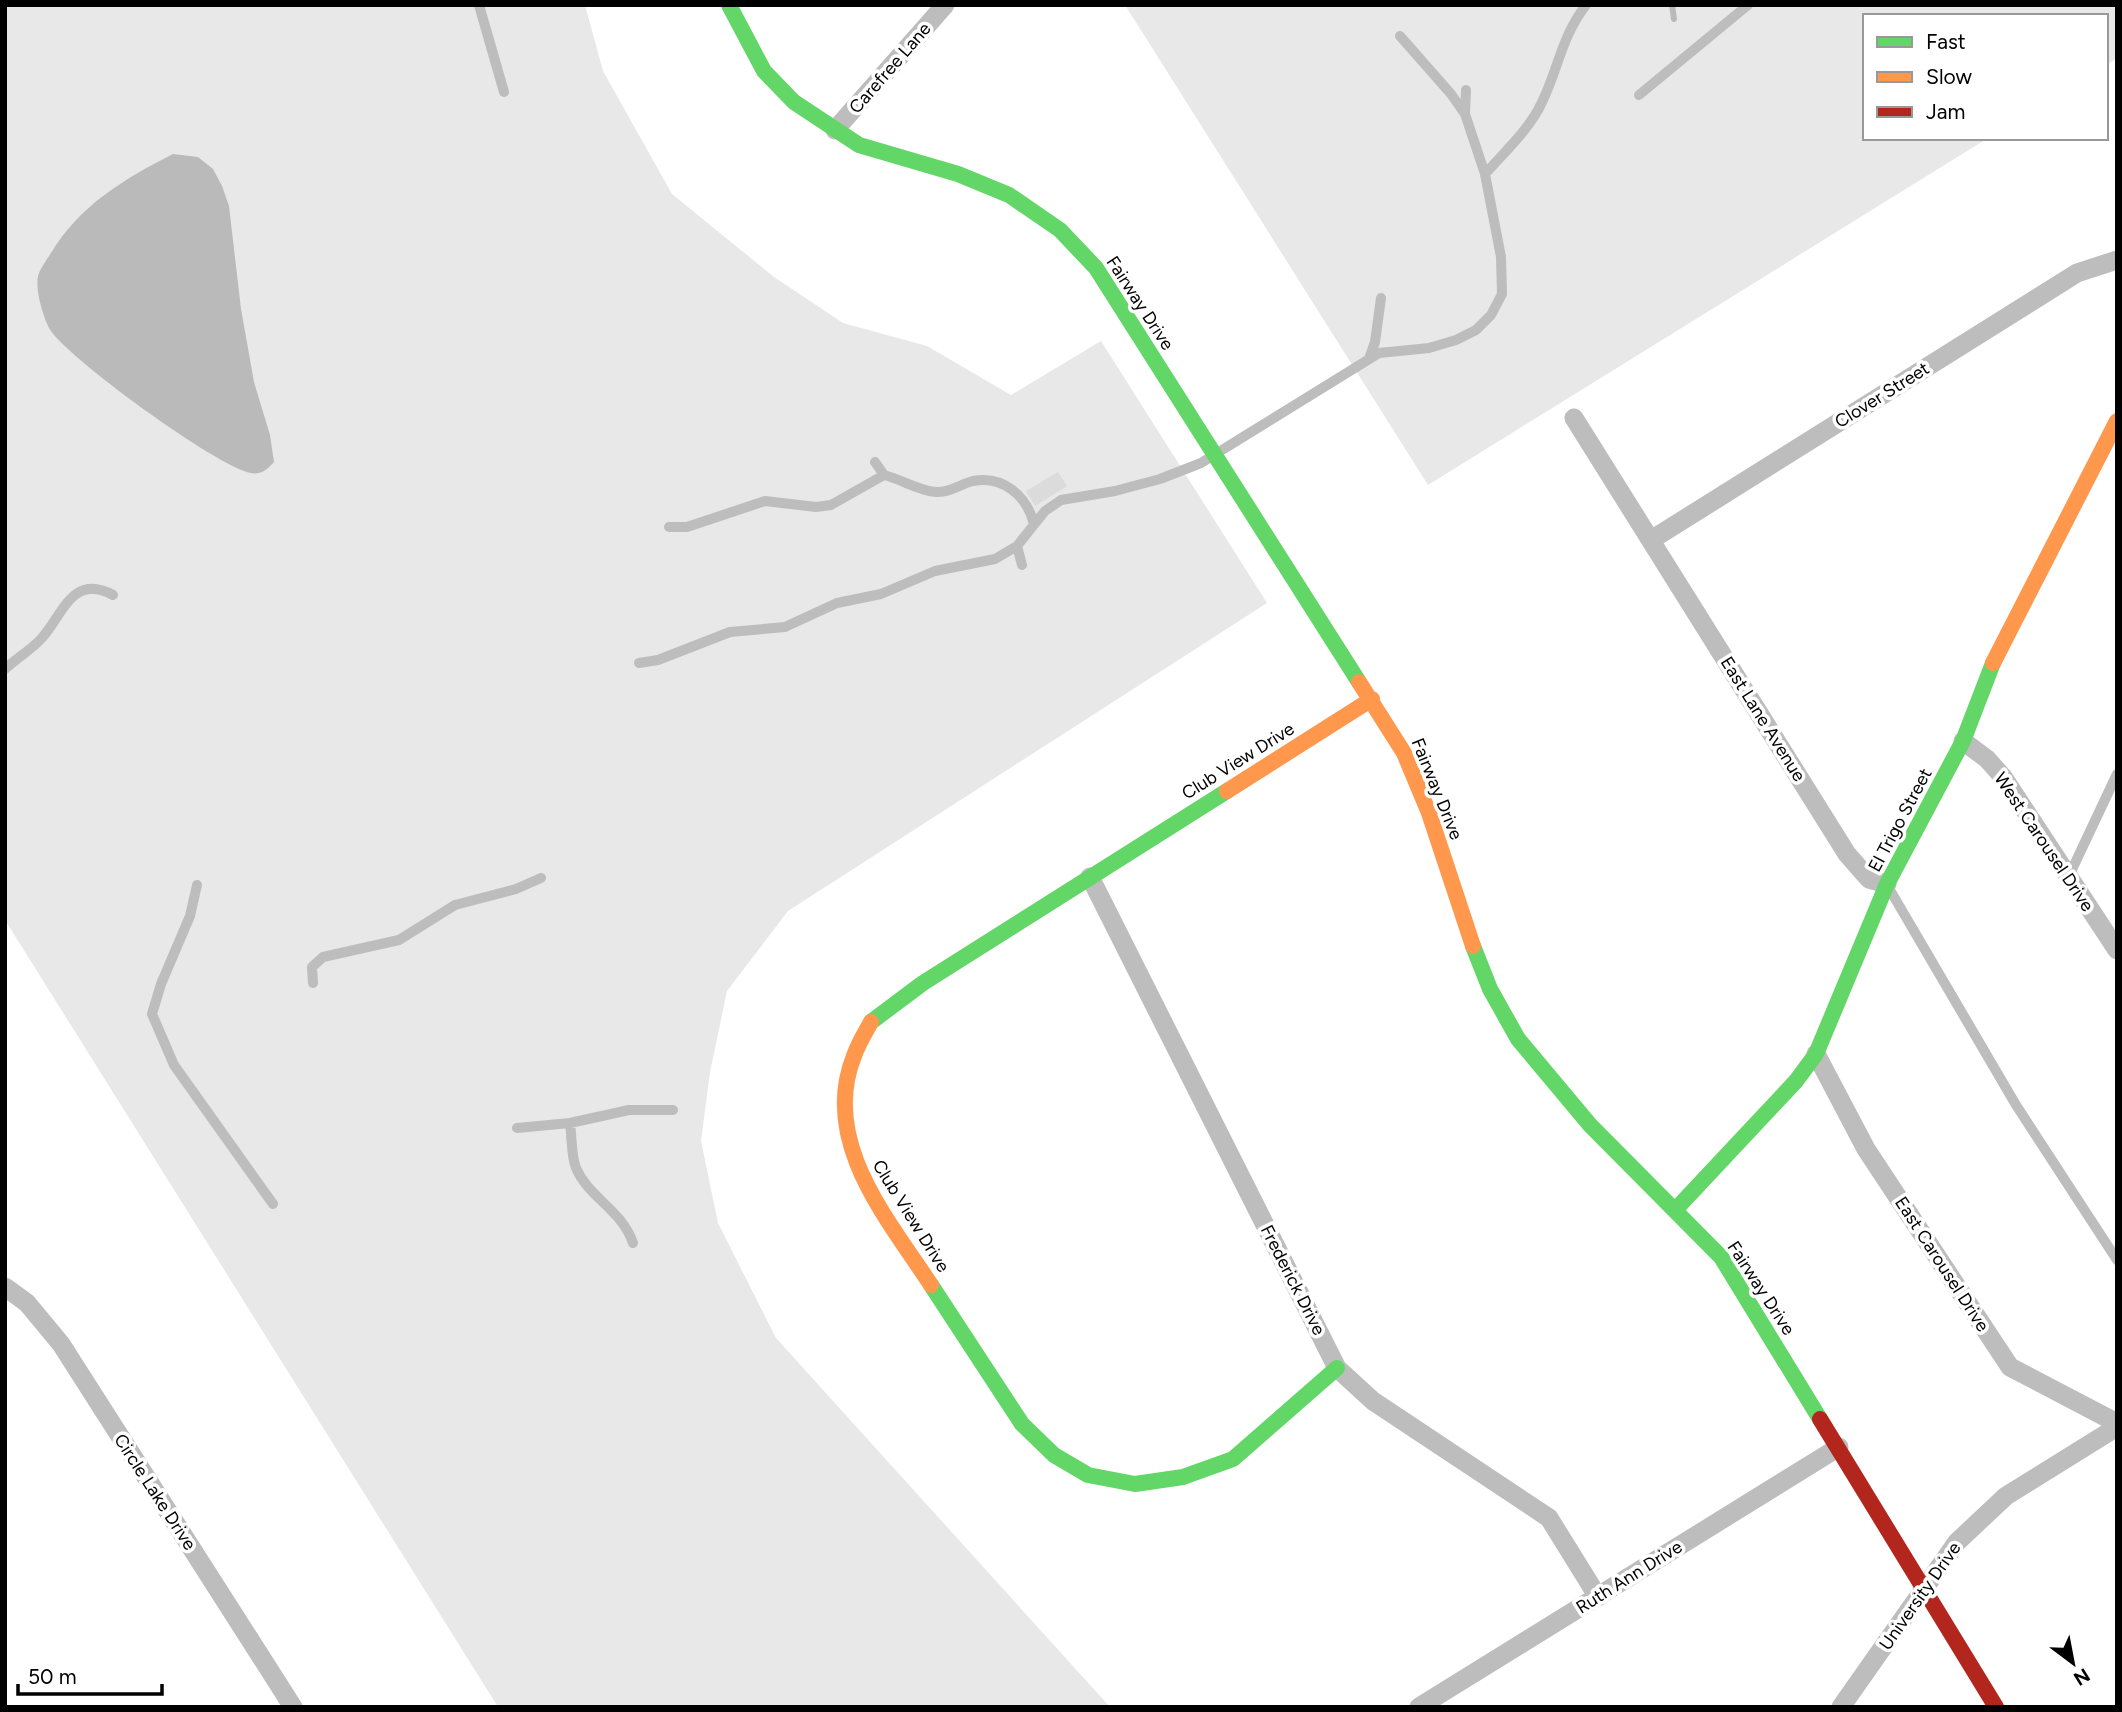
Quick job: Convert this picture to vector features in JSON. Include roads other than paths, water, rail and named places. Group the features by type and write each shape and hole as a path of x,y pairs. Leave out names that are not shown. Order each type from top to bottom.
{"street":[{"name":"Fairway Drive","path":"729,5 764,71 794,102 859,145 958,174 1009,195 1060,230 1096,268 1404,753 1431,818 1490,987 1517,1038 1602,1142 1677,1209 1721,1257 1996,1707"},
{"name":"Carefree Lane","path":"835,130 945,5"},
{"name":"Clover Street","path":"1651,540 2077,273 2117,260"},
{"name":"East Lane Avenue","path":"1574,418 1847,854 1869,879 1887,884"},
{"name":"El Trigo Street","path":"1677,1209 1796,1081 1816,1054 1887,884 1964,741 1985,680 2117,421"},
{"name":"Club View Drive","path":"1338,1368 1233,1459 1183,1477 1135,1484 1088,1475 1054,1455 1022,1424 869,1190 850,1153 845,1101 853,1056 872,1020 923,983 1372,699"},
{"name":"West Carousel Drive","path":"1964,741 1987,759 2003,777 2117,950"},
{"name":"Frederick Drive","path":"1090,877 1338,1368 1373,1401 1549,1518 1598,1597"},
{"name":"East Carousel Drive","path":"1816,1054 1866,1149 2010,1367 2117,1425"},
{"name":"Circle Lake Drive","path":"5,1287 27,1303 61,1345 293,1707"},
{"name":"University Drive","path":"1841,1707 1957,1542 2006,1496 2117,1425"},
{"name":"Ruth Ann Drive","path":"1419,1707 1839,1447"}],"lane":[{"path":"479,5 504,92"},
{"path":"1485,174 1537,112 1550,85 1559,50 1586,5"},
{"path":"1639,95 1748,5"},
{"path":"639,663 658,660 730,632 785,626 837,603 858,596 881,594 935,571 995,559 1017,546 1034,524 1060,499 1115,491 1160,479 1215,454 1379,353 1429,348 1456,340 1476,330 1491,315 1502,295 1501,257 1485,174 1465,114 1400,36"},
{"path":"1465,114 1466,90"},
{"path":"1369,359 1375,342 1381,298"},
{"path":"876,462 884,475 933,492 947,492 985,479 1000,484 1022,498 1034,524"},
{"path":"668,527 687,527 765,501 816,507 831,505 884,475"},
{"path":"1017,546 1022,565"},
{"path":"5,669 40,640 73,596 98,589 113,595"},
{"path":"2068,878 2117,774"},
{"path":"313,983 312,967 323,957 399,940 455,905 516,889 541,878"},
{"path":"1887,884 2016,1105 2117,1259"},
{"path":"197,885 181,942 161,984 152,1014 174,1065 273,1204"},
{"path":"517,1128 570,1123 629,1110 673,1110"},
{"path":"570,1123 575,1165 583,1180 615,1211 633,1243"}],"waterway":[{"path":"1672,5 1674,19"}]}
